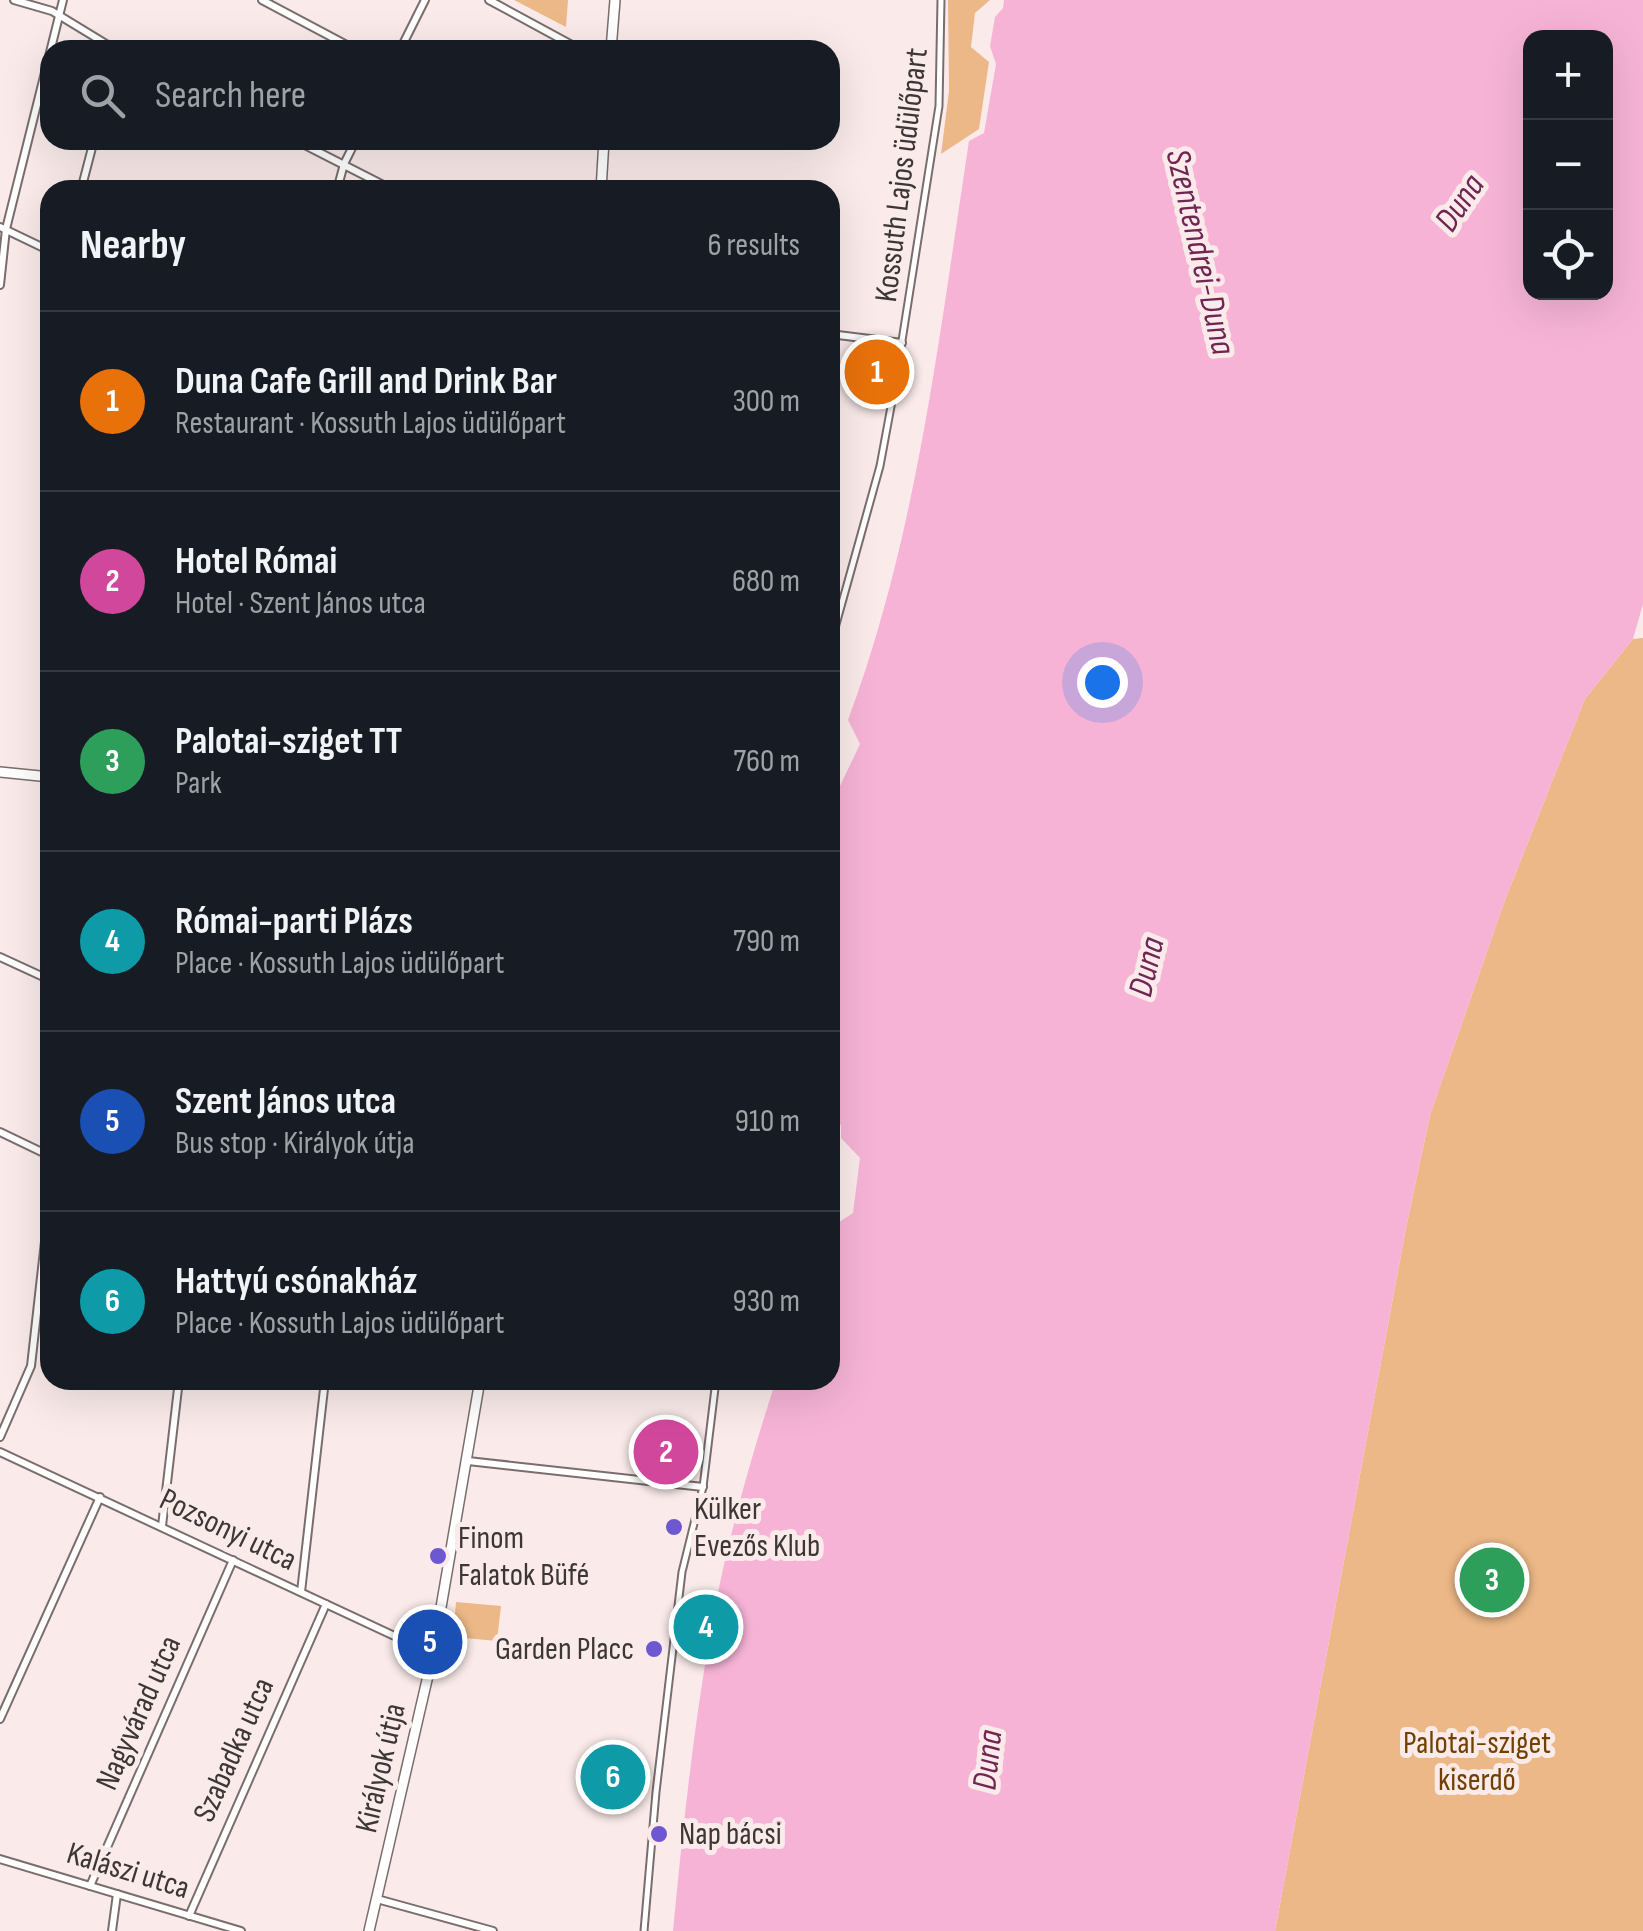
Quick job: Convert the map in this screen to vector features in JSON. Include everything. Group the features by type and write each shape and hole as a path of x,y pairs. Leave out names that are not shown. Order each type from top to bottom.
{"street":[{"path":"14,0 52,12 99,40"},
{"path":"52,40 62,0"},
{"path":"262,0 337,40"},
{"path":"405,40 425,0"},
{"path":"489,0 563,40"},
{"path":"612,40 615,0"},
{"name":"Kossuth Lajos üdülőpart","path":"840,610 880,466 902,343 939,106 941,0"},
{"path":"0,285 3,228 40,85"},
{"path":"84,180 91,150"},
{"path":"315,150 374,180"},
{"path":"340,180 351,150"},
{"path":"602,180 603,150"},
{"path":"3,228 40,246"},
{"path":"840,335 902,343"},
{"path":"0,772 40,776"},
{"path":"0,957 40,975"},
{"path":"0,1132 40,1151"},
{"path":"0,1436 31,1366 40,1286"},
{"path":"162,1526 178,1390"},
{"path":"301,1592 324,1390"},
{"name":"Királyok útja","path":"369,1931 433,1654 479,1390"},
{"path":"644,1931 682,1572 704,1487 715,1390"},
{"name":"Pozsonyi utca","path":"0,1452 433,1654"},
{"path":"468,1461 704,1487"},
{"path":"0,1718 100,1497"},
{"name":"Nagyvárad utca","path":"90,1886 233,1560"},
{"name":"Szabadka utca","path":"189,1916 326,1604"},
{"name":"Kalászi utca","path":"0,1859 241,1931"},
{"path":"112,1931 117,1894"},
{"path":"376,1899 494,1931"}],"green space":[{"path":"514,0 568,0 566,27"},
{"path":"948,0 990,0 975,13 971,47 989,62 979,129 941,154 949,91"},
{"name":"Palotai-sziget kiserdő","path":"1643,638 1643,1931 1275,1931 1430,1115 1505,900 1585,699 1633,639"},
{"path":"456,1602 501,1606 497,1641 453,1637"}],"water":[{"path":"1004,0 1643,0 1643,604 1633,639 1585,699 1505,900 1430,1115 1275,1931 673,1931 690,1774 713,1618 749,1468 773,1390 840,1390 840,1221 853,1213 860,1158 841,1138 840,1124 840,786 860,744 848,720 872,650 909,507 936,361 969,141 984,133 996,64 990,46 995,17"}],"place":[{"name":"Duna Cafe Grill and Drink Bar","path":"877,372"},
{"name":"Hotel Római","path":"666,1452"},
{"name":"Külker Evezős Klub","path":"674,1527"},
{"name":"Finom Falatok Büfé","path":"438,1556"},
{"name":"Palotai-sziget TT","path":"1492,1580"},
{"name":"Római-parti Plázs","path":"706,1627"},
{"name":"Szent János utca","path":"430,1642"},
{"name":"Garden Placc","path":"654,1649"},
{"name":"Hattyú csónakház","path":"613,1777"},
{"name":"Nap bácsi","path":"659,1834"}],"water label":[{"name":"Duna","path":"1460,203"},
{"name":"Szentendrei-Duna","path":"1200,252"},
{"name":"Duna","path":"1147,967"},
{"name":"Duna","path":"988,1760"}]}
